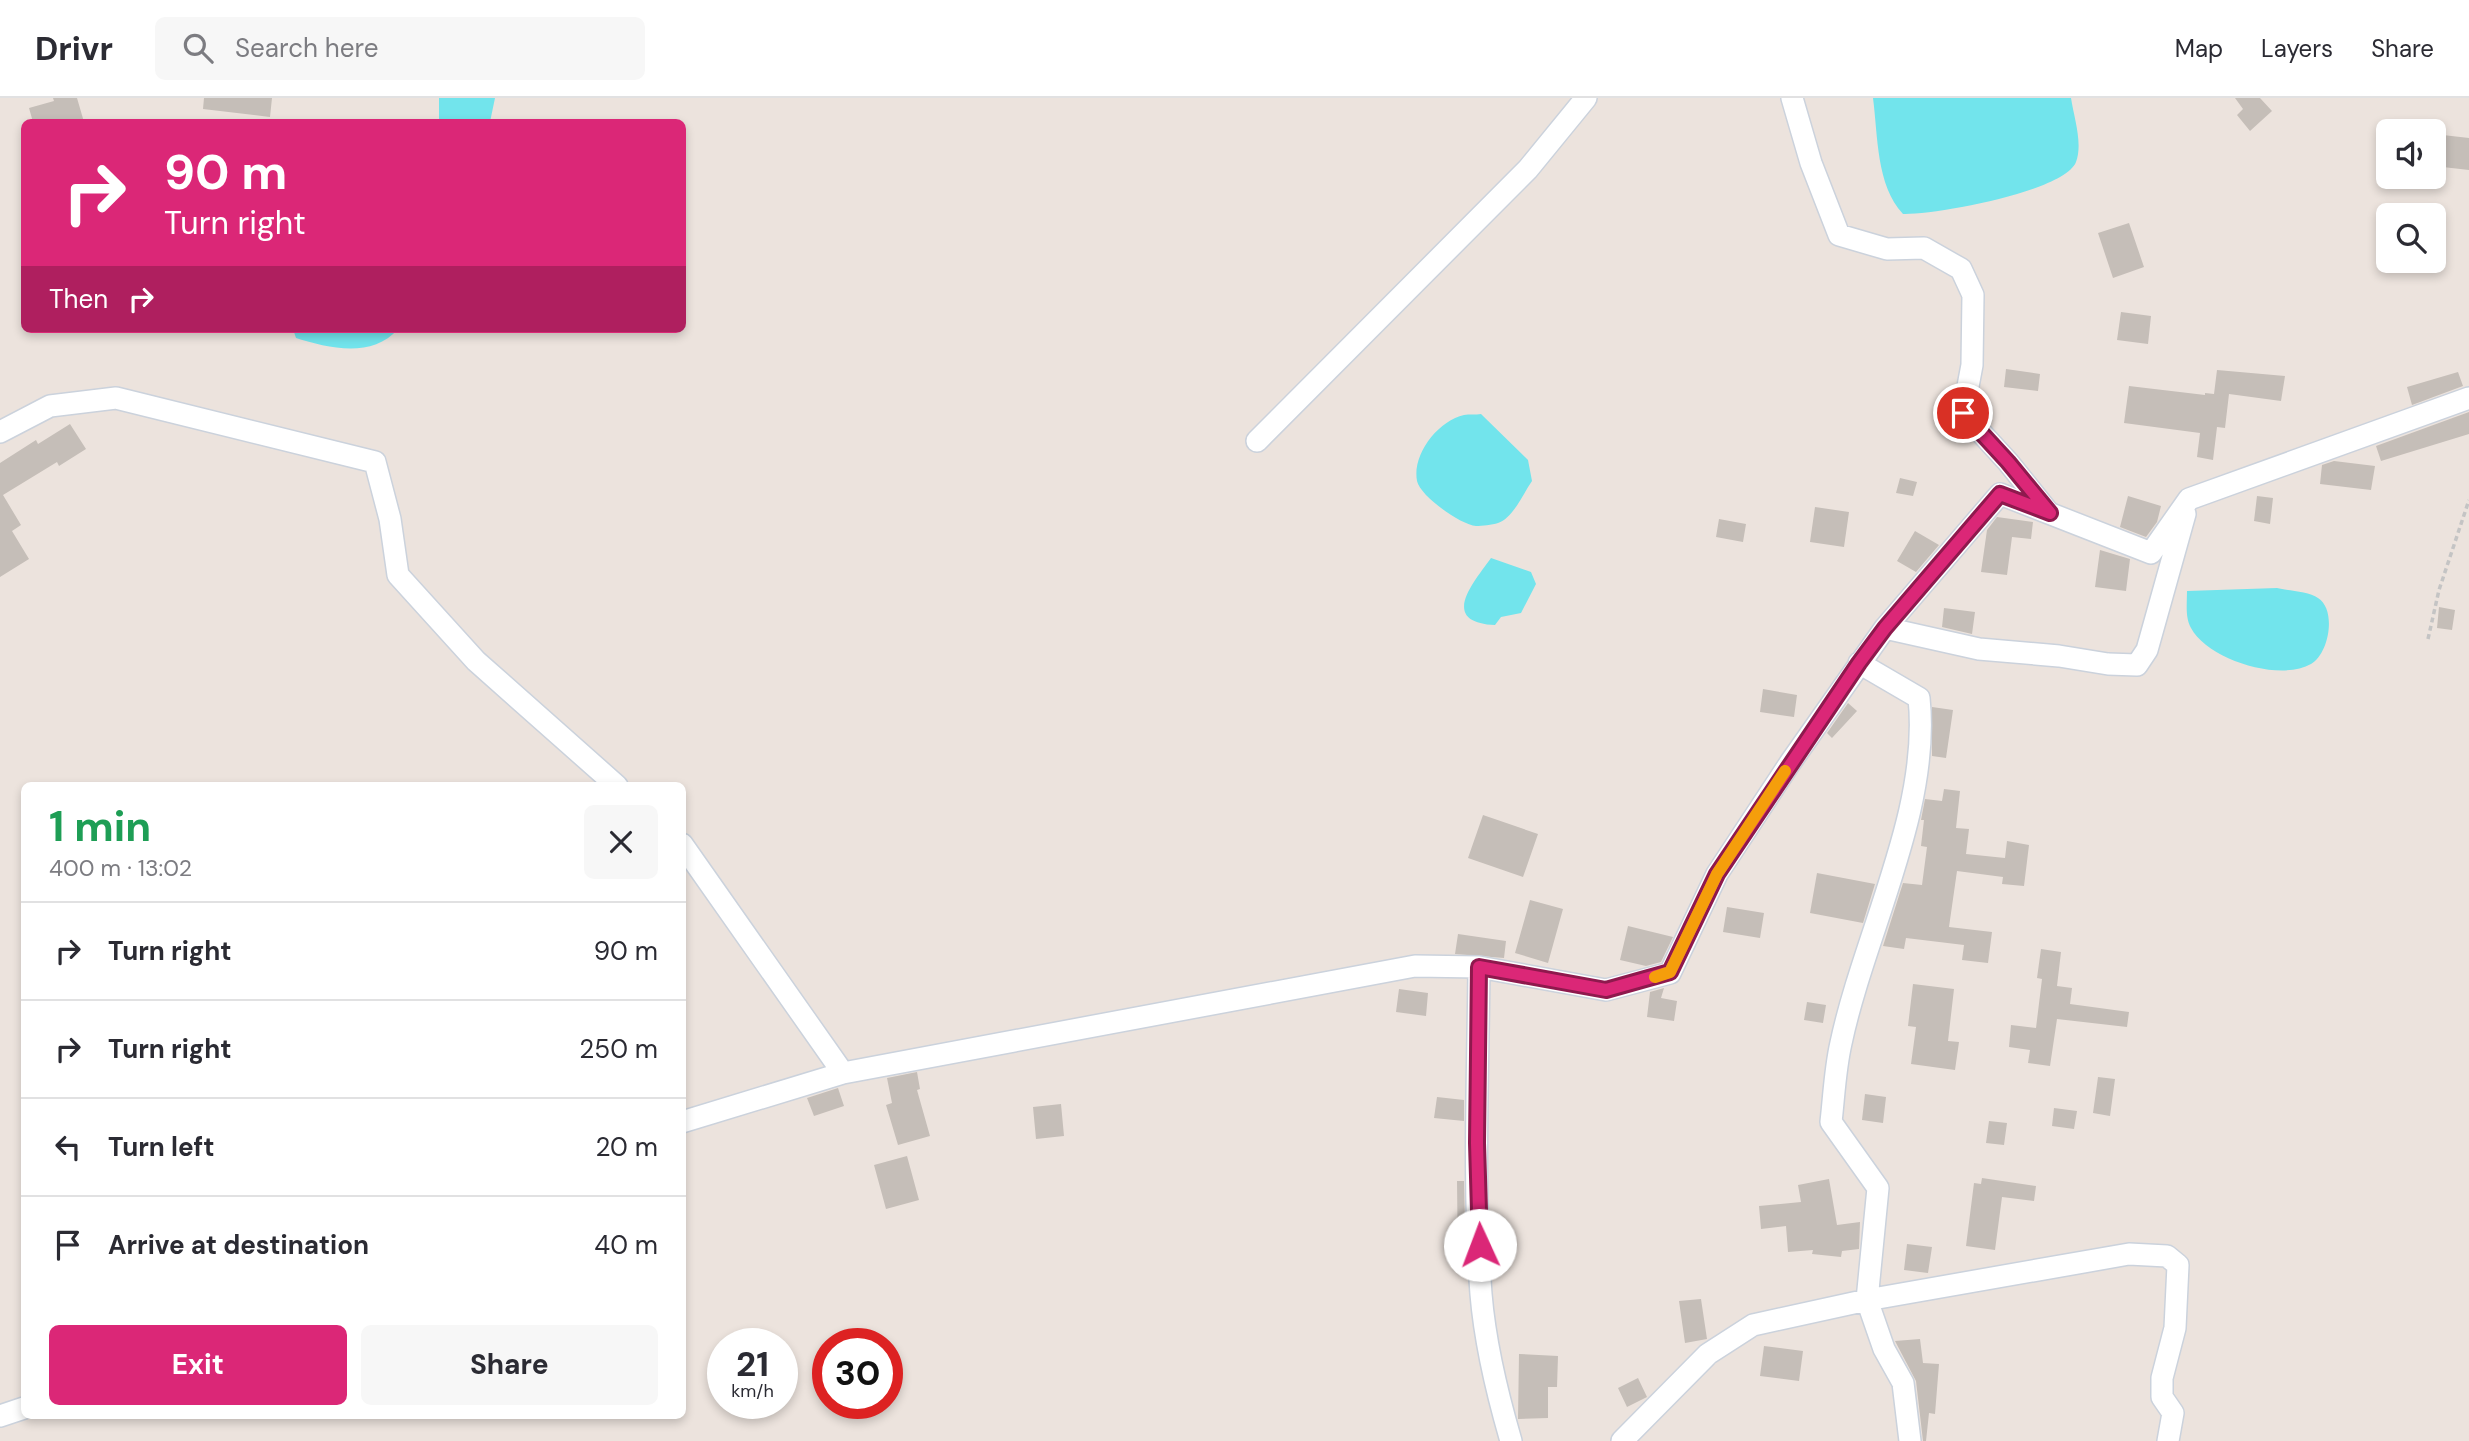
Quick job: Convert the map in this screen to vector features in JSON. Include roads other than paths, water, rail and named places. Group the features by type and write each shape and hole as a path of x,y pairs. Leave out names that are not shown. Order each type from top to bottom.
{"street":[{"path":"1257,441 1528,169 1586,98"},
{"path":"1792,98 1811,163 1839,235 1887,249 1924,248 1961,269 1973,295 1972,365 1963,413 2050,513"},
{"path":"0,432 50,406 116,398 375,463 390,519 398,575 476,661 612,782"},
{"path":"686,1121 844,1073 1415,966 1479,967 1606,990 1670,972 1717,874 1859,663 1885,628 2000,494 2151,553 2189,499 2469,398"},
{"path":"1885,628 1979,649 2059,656 2108,664 2137,664 2147,650 2189,499"},
{"path":"1859,663 1919,698 1922,729 1915,787 1840,1044 1831,1122 1878,1188 1867,1300 1884,1349 1903,1382 1910,1441"},
{"path":"686,850 844,1073"},
{"path":"1479,967 1477,1143 1482,1296 1498,1395 1511,1441"},
{"path":"1622,1441 1708,1354 1753,1325 1867,1300 2129,1254 2167,1256 2178,1265 2175,1328 2162,1378 2162,1397 2173,1413 2168,1441"},
{"path":"0,1416 21,1409"}],"water":[{"path":"439,98 495,98 491,119 439,119"},
{"path":"1873,98 2071,98 2078,139 2076,162 2066,173 2024,192 1941,211 1903,214 1894,202 1883,175"},
{"path":"294,333 393,333 376,344 363,348 335,347 296,338"},
{"path":"1481,414 1528,460 1532,481 1513,511 1503,520 1476,526 1461,521 1433,502 1420,487 1417,471 1423,450 1436,431 1454,418"},
{"path":"1491,558 1531,572 1536,584 1521,613 1501,617 1495,625 1468,617 1464,609 1470,589"},
{"path":"2277,588 2309,594 2324,604 2329,622 2326,642 2317,659 2311,664 2298,669 2282,670 2246,665 2213,650 2189,624 2187,591"}]}
